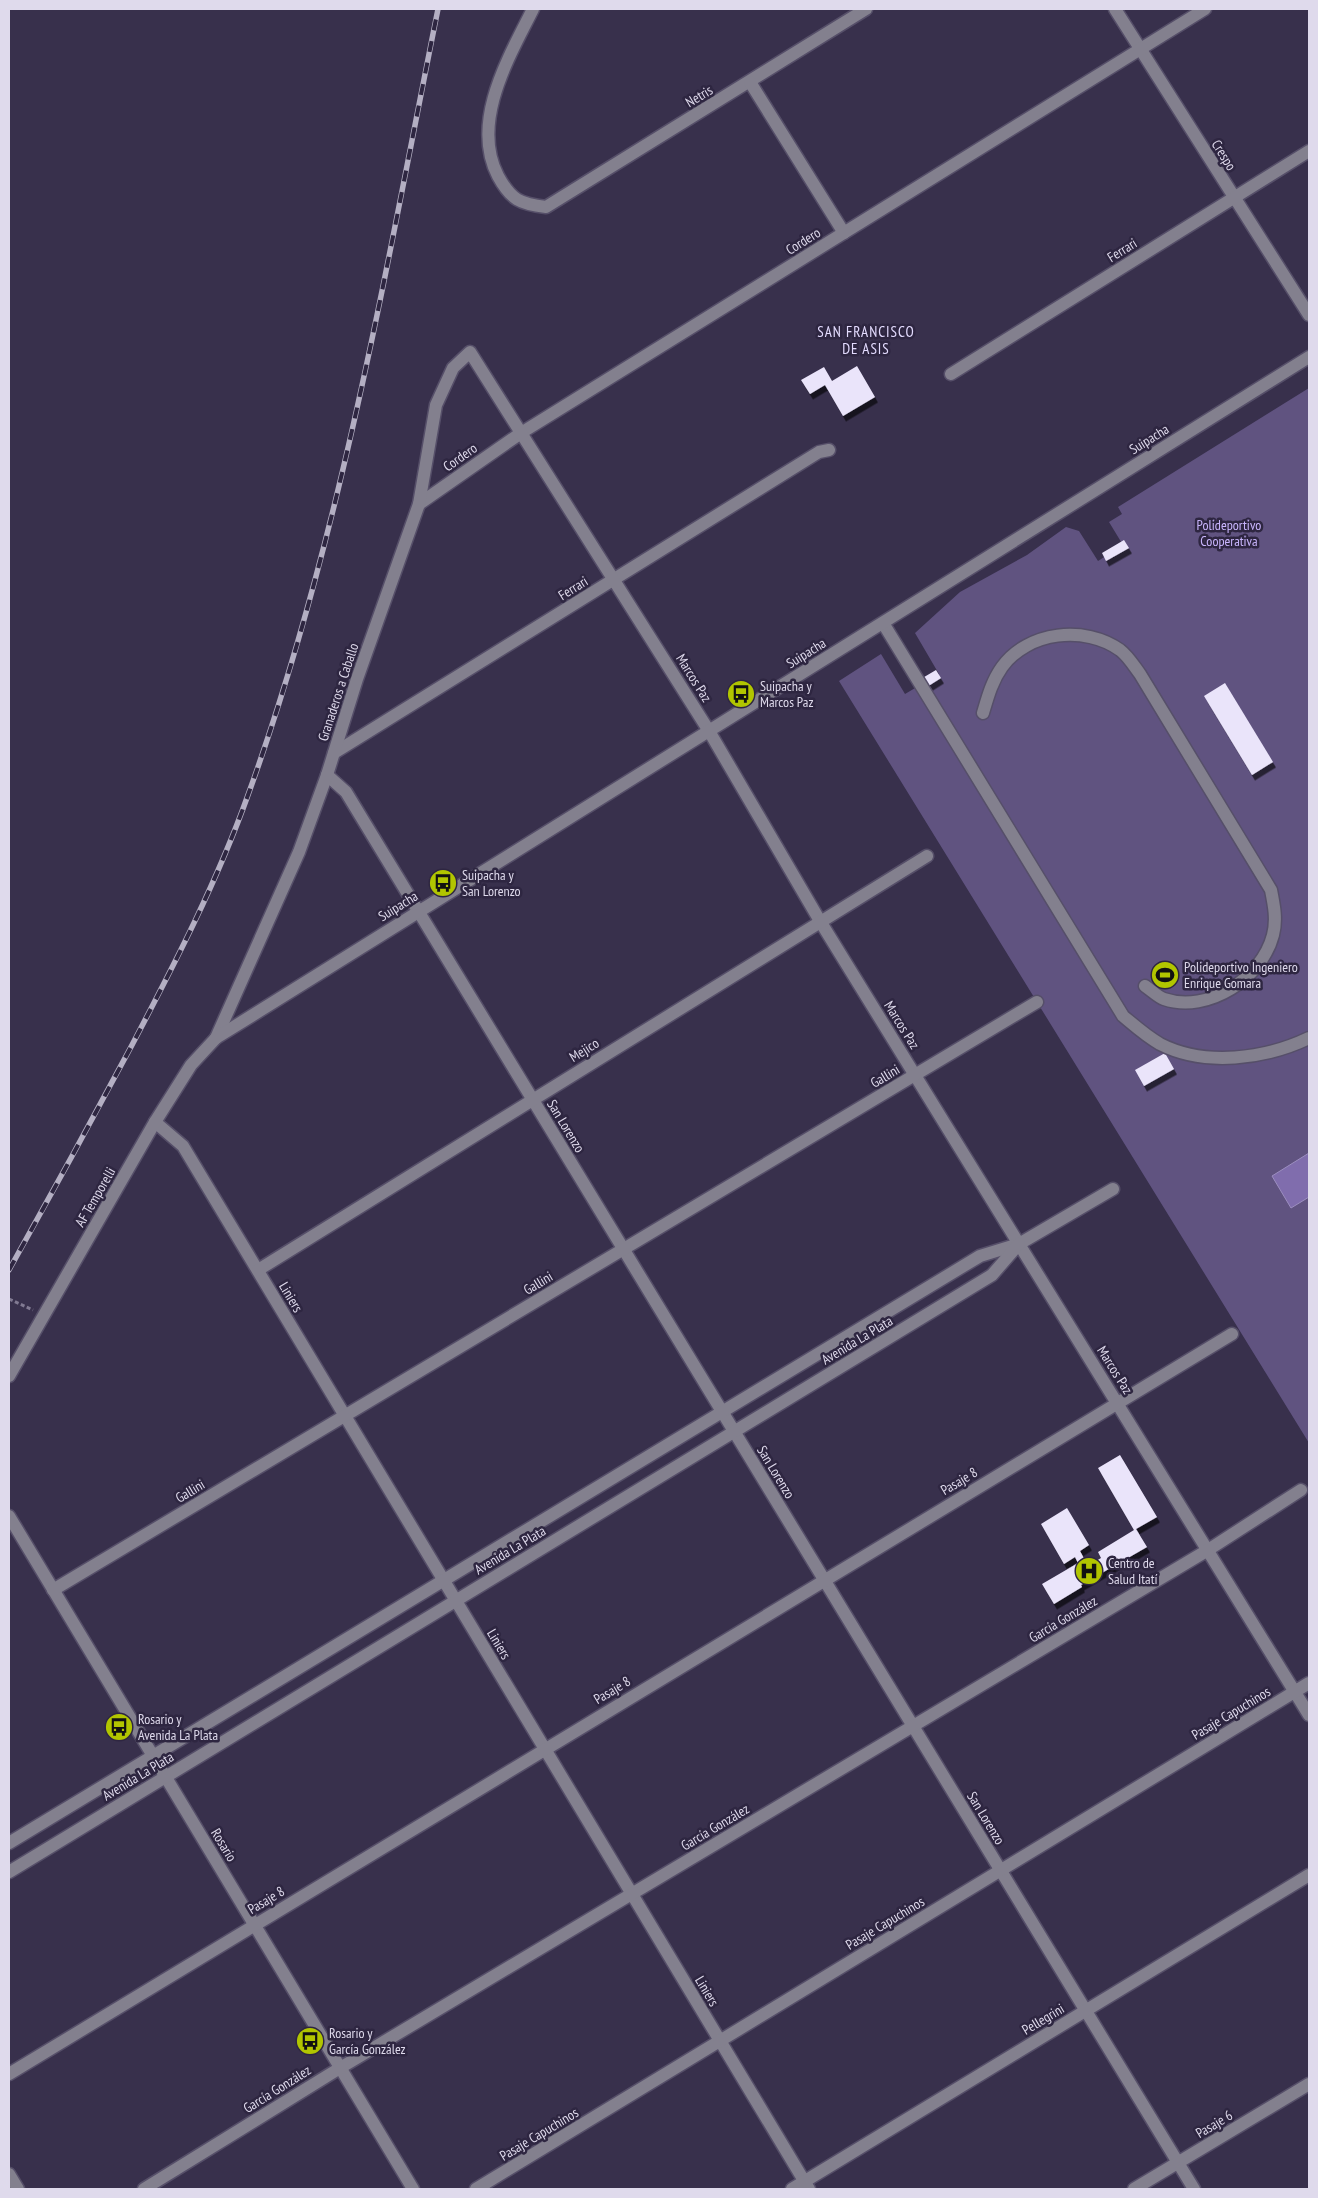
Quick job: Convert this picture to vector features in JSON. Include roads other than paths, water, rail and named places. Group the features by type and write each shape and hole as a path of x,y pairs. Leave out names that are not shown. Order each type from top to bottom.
{"street":[{"name":"Netris","path":"532,9 503,70 489,120 491,162 505,189 524,205 546,207 866,9"},
{"name":"Crespo","path":"1115,9 1309,315"},
{"name":"Cordero","path":"419,504 521,433 1205,9"},
{"path":"750,82 844,233"},
{"name":"Ferrari","path":"951,374 1309,151"},
{"name":"Marcos Paz","path":"470,352 709,731 820,921 1309,1715"},
{"name":"Granaderos a Caballo","path":"216,1038 298,852 327,775 419,504 436,406 453,368 470,352"},
{"name":"Suipacha","path":"216,1038 1309,357"},
{"name":"Ferrari","path":"334,753 819,452 829,450"},
{"path":"883,623 1123,1016 1140,1031 1161,1044 1195,1056 1228,1058 1260,1055 1309,1039"},
{"path":"983,713 990,688 1003,666 1023,648 1046,638 1072,634 1098,639 1121,651 1140,674 1271,890 1275,913 1273,936 1264,956 1248,976 1221,995 1190,1002 1164,999 1145,986"},
{"name":"San Lorenzo","path":"327,775 346,792 1194,2189"},
{"name":"Mejico","path":"258,1270 927,856"},
{"name":"Gallini","path":"53,1590 1038,1002"},
{"name":"AF Temporelli","path":"9,1376 155,1122 191,1065 216,1038"},
{"name":"Liniers","path":"155,1122 183,1146 806,2185"},
{"name":"Avenida La Plata","path":"9,1843 980,1256 1019,1244 1113,1188"},
{"name":"Avenida La Plata","path":"9,1872 992,1275 1019,1244"},
{"name":"Pasaje 8","path":"9,2074 1232,1334"},
{"name":"García González","path":"144,2189 340,2068 1208,1550 1301,1490"},
{"name":"Rosario","path":"9,1516 413,2189"},
{"name":"Pasaje Capuchinos","path":"476,2189 1309,1683"},
{"name":"Pellegrini","path":"792,2189 806,2185 1085,2011 1309,1875"},
{"name":"Pasaje 6","path":"1134,2189 1309,2084"},
{"path":"9,2174 18,2189"}],"railway":[{"path":"9,1270 117,1073 179,953 223,859 248,795 280,699 309,602 335,504 379,306 438,9"}],"place":[{"name":"Suipacha y Marcos Paz","path":"741,694"},
{"name":"Suipacha y San Lorenzo","path":"443,883"},
{"name":"Polideportivo Ingeniero Enrique Gomara","path":"1165,975"},
{"name":"Centro de Salud Itatí","path":"1089,1571"},
{"name":"Rosario y Avenida La Plata","path":"119,1727"},
{"name":"Rosario y García González","path":"310,2041"}],"district":[{"name":"SAN FRANCISCO DE ASIS","path":"866,340"}],"park label":[{"name":"Polideportivo Cooperativa","path":"1229,534"}]}
